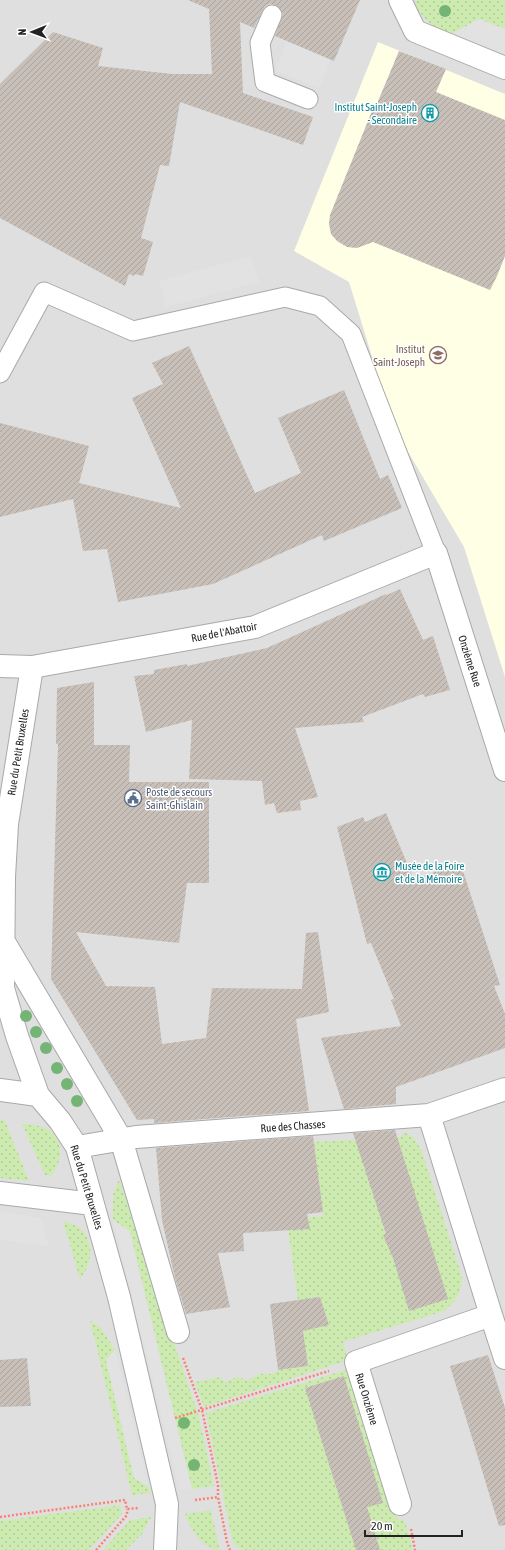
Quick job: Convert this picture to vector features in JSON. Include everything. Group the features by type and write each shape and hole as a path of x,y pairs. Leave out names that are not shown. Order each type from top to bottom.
{"street":[{"path":"400,0 415,32 505,68"},
{"name":"Rue de l'Abattoir","path":"0,666 32,667 255,627 436,552"},
{"name":"Onzième Rue","path":"436,552 505,770"},
{"name":"Rue du Petit Bruxelles","path":"32,667 7,824 4,877 3,988 16,1036 38,1094 60,1121 77,1147 119,1297 167,1504 165,1550"},
{"path":"3,939 121,1139 178,1332"},
{"name":"Rue des Chasses","path":"77,1147 121,1139 429,1116 505,1089"},
{"path":"0,1090 38,1094"},
{"path":"429,1116 505,1358"},
{"path":"0,1194 93,1204"},
{"name":"Rue Onzième","path":"400,1504 356,1362 491,1315"}],"lane":[{"path":"272,15 260,43 265,82 308,99"},
{"path":"0,374 44,292 133,331 285,297 320,306 351,334 436,552"}],"path":[{"path":"178,1332 180,1350 202,1410 218,1485 218,1497"},
{"path":"148,1425 202,1410 356,1362"},
{"path":"0,1517 125,1500"},
{"path":"96,1550 127,1515 127,1509"}],"shaded area":[{"path":"0,0 505,0 505,1550 0,1550"},
{"path":"479,19 505,29 505,58 450,35"},
{"path":"286,41 331,59 320,88 276,71"},
{"name":"Institut Saint-Joseph","path":"378,42 505,94 505,677 464,547 394,428 349,282 294,251"},
{"path":"251,256 259,282 166,307 159,281"},
{"path":"0,1212 42,1218 48,1246 0,1240"},
{"path":"113,1220 129,1231 192,1489 180,1491"},
{"path":"115,1350 149,1487 134,1478 106,1360"}],"green space":[{"path":"417,0 505,0 505,29 479,19 450,35 438,29 421,14 414,3"},
{"path":"0,1120 5,1121 29,1181 0,1178"},
{"path":"22,1124 35,1125 48,1129 57,1140 60,1156 57,1167 51,1176 45,1175"},
{"path":"404,1132 414,1138 422,1151 461,1274 462,1280 460,1290 455,1300 444,1311 343,1342 348,1360 204,1407 195,1382 221,1377 224,1383 237,1377 248,1380 260,1374 273,1374 278,1370 307,1366 288,1229 304,1218 323,1216 313,1142 402,1137"},
{"path":"119,1179 199,1417 214,1486 192,1489 130,1231 113,1220 113,1195"},
{"path":"63,1221 73,1224 81,1230 90,1244 89,1262 80,1279"},
{"path":"90,1320 101,1328 115,1350 106,1360 134,1478 149,1487 151,1493 132,1495"},
{"path":"352,1368 398,1520 404,1519 412,1545 412,1550 240,1549 233,1543 206,1413"},
{"path":"120,1505 122,1514 89,1550 0,1550 0,1521"},
{"path":"211,1510 219,1547 221,1550 208,1546 198,1538 190,1526 185,1514"},
{"path":"151,1517 142,1534 126,1550 103,1550 130,1520"}],"building":[{"path":"188,0 360,0 334,61 275,36 283,14 281,9 276,5 270,4 265,6 254,28 240,22 243,93 313,117 303,145 180,102 169,166 160,165 141,238 153,242 143,276 135,274 134,276 129,274 125,286 0,218 0,84 53,32 103,48 98,66 172,74 212,74 209,9"},
{"path":"399,51 446,69 436,92 505,120 505,256 490,290 373,242 357,248 347,247 337,241 331,234 329,224 330,215 374,106 376,106"},
{"path":"189,346 255,493 301,473 278,418 344,390 380,479 388,475 402,508 324,541 322,535 213,584 118,602 107,549 83,551 73,499 0,517 0,423 89,446 79,483 181,508 132,398 163,384 152,363"},
{"path":"400,589 423,640 433,636 450,690 425,697 423,694 362,717 364,722 295,728 318,797 300,801 301,810 277,813 274,803 265,805 262,781 189,779 192,720 146,732 134,676 154,674 154,670 187,664 187,666 267,648"},
{"path":"94,682 94,745 130,745 129,782 209,782 209,883 187,883 179,943 76,932 106,986 155,987 162,1044 206,1038 212,988 302,989 306,933 318,932 329,1012 296,1019 309,1111 154,1123 154,1119 137,1120 51,979 58,744 56,744 57,688"},
{"path":"386,813 414,880 460,862 500,985 494,986 505,1014 505,1048 396,1087 396,1104 344,1109 321,1038 401,1026 391,1000 394,999 371,943 367,944 337,827 363,817 365,822"},
{"path":"395,1130 448,1299 409,1311 393,1258 383,1235 386,1234 353,1133"},
{"path":"313,1136 323,1212 307,1214 310,1229 243,1233 244,1251 218,1253 230,1307 186,1314 175,1278 162,1220 156,1148"},
{"path":"320,1297 329,1325 303,1331 308,1366 278,1370 270,1304"},
{"path":"488,1355 505,1408 505,1525 499,1526 450,1366"},
{"path":"27,1358 31,1406 0,1407 0,1360"},
{"path":"344,1376 383,1503 367,1507 380,1550 356,1550 305,1388"}],"place":[{"name":"Institut Saint-Joseph - Secondaire","path":"430,113"},
{"name":"Institut Saint-Joseph","path":"438,355"},
{"name":"Poste de secours Saint-Ghislain","path":"133,798"},
{"name":"Musée de la Foire et de la Mémoire","path":"382,872"}]}
